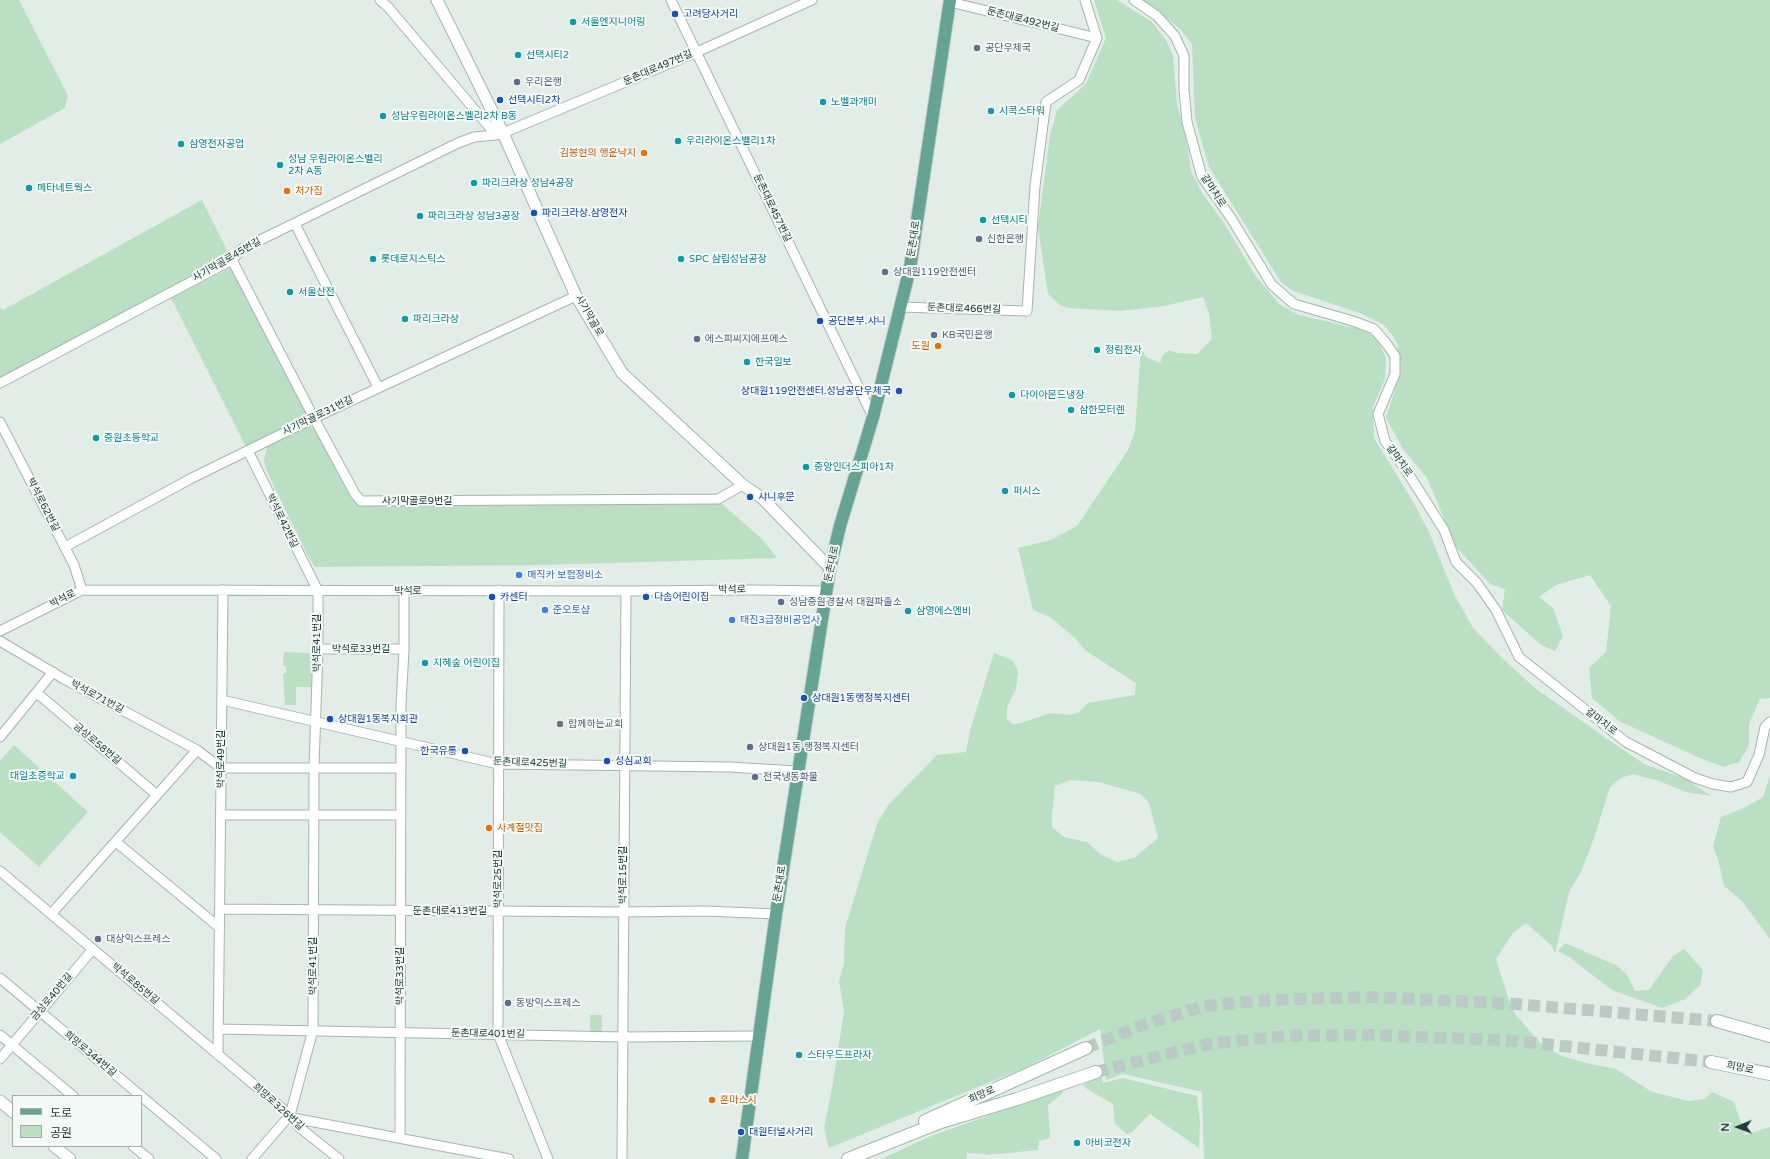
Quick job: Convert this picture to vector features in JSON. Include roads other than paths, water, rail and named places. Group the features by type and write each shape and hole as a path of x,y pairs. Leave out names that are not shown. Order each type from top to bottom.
{"main road":[{"name":"둔촌대로","path":"746,1157 758,1036 797,771 830,568 840,526 873,417 910,268 950,1"},
{"path":"1717,1021 1770,1036"},
{"name":"희망로","path":"880,1147 934,1116 1086,1048"},
{"name":"희망로","path":"1711,1062 1770,1074"},
{"name":"희망로","path":"848,1159 941,1122 1018,1099 1096,1072"}],"street":[{"path":"380,0 388,7 499,134"},
{"name":"사기막골로","path":"437,0 576,296 622,374 743,485 762,498 830,568"},
{"name":"둔촌대로457번길","path":"671,0 873,417"},
{"name":"둔촌대로497번길","path":"499,134 697,52 812,0"},
{"path":"1085,0 1097,38"},
{"name":"갈마치로","path":"1134,0 1157,16 1175,36 1184,56 1184,90 1187,122 1202,177 1231,218 1272,285 1294,304 1374,329 1386,342 1395,356 1395,374 1378,414 1385,441 1408,472 1444,530 1456,562 1477,583 1496,610 1519,657 1626,742 1695,778 1713,784 1731,787 1747,782 1759,755 1766,727 1770,722"},
{"name":"둔촌대로492번길","path":"950,1 1097,38"},
{"name":"둔촌대로466번길","path":"900,307 1027,311 1035,186 1046,102 1079,80 1097,38"},
{"name":"사기막골로45번길","path":"0,383 232,260 242,250 458,143 474,137 499,134"},
{"path":"296,224 378,387"},
{"name":"사기막골로9번길","path":"232,260 314,418 355,494 361,501 718,499 743,485"},
{"name":"사기막골로31번길","path":"65,547 190,479 314,418 576,296"},
{"name":"박석로62번길","path":"0,422 74,565 82,590"},
{"name":"박석로42번길","path":"248,451 318,591"},
{"name":"박석로","path":"0,631 82,590 499,590 626,592 752,590 826,591"},
{"name":"박석로49번길","path":"218,1054 223,590"},
{"name":"박석로25번길","path":"499,590 498,1034 548,1159"},
{"name":"박석로41번길","path":"291,1117 313,1030 314,767 318,649 318,591"},
{"name":"박석로33번길","path":"400,1137 400,815 404,591"},
{"name":"박석로15번길","path":"622,1159 626,592"},
{"name":"박석로71번길","path":"0,640 64,679 197,750 221,768"},
{"name":"박석로33번길","path":"318,649 404,649"},
{"path":"0,737 53,672"},
{"name":"금상로58번길","path":"37,693 157,795"},
{"name":"둔촌대로425번길","path":"222,700 498,764 728,767 797,771"},
{"path":"52,913 197,750"},
{"path":"221,768 401,768"},
{"path":"221,815 400,815"},
{"path":"116,842 220,928"},
{"name":"박석로85번길","path":"0,871 52,913 218,1054"},
{"name":"둔촌대로413번길","path":"220,909 623,912 706,911 776,914"},
{"name":"금상로40번길","path":"0,1059 93,949"},
{"name":"희망로344번길","path":"0,978 140,1095"},
{"name":"둔촌대로401번길","path":"218,1029 622,1037 758,1036"},
{"path":"0,1035 72,1095"},
{"name":"희망로326번길","path":"218,1054 291,1117 299,1126 339,1159"},
{"name":"희망로344번길","path":"142,1097 216,1159"},
{"path":"0,1101 12,1111"},
{"path":"252,1159 291,1117 391,1138 400,1137 509,1159"},
{"path":"55,1147 69,1159"},
{"path":"134,1147 149,1159"}],"tunnel":[{"path":"1086,1048 1143,1025 1204,1006 1269,1000 1373,997 1515,1004 1717,1021"},
{"path":"1096,1072 1208,1044 1287,1036 1374,1035 1516,1041 1711,1062"}],"place":[{"name":"고려당사거리","path":"675,14"},
{"name":"서울엔지니어링","path":"573,22"},
{"name":"공단우체국","path":"977,48"},
{"name":"선택시티2","path":"518,55"},
{"name":"우리은행","path":"517,82"},
{"name":"선텍시티2차","path":"500,100"},
{"name":"노벨과개미","path":"823,102"},
{"name":"시콕스타워","path":"991,111"},
{"name":"성남우림라이온스벨리2차 B동","path":"383,116"},
{"name":"우리라이온스밸리1차","path":"678,141"},
{"name":"삼영전자공업","path":"181,144"},
{"name":"김봉현의 행운낙지","path":"644,153"},
{"name":"성남 우림라이온스밸리 2차 A동","path":"280,165"},
{"name":"파리크라상 성남4공장","path":"474,183"},
{"name":"메타네트웍스","path":"29,188"},
{"name":"처가집","path":"287,191"},
{"name":"파리크라상.삼영전자","path":"534,213"},
{"name":"파리크라상 성남3공장","path":"420,216"},
{"name":"선텍시티","path":"983,220"},
{"name":"신한은행","path":"979,239"},
{"name":"롯데로지스틱스","path":"373,259"},
{"name":"SPC 삼립성남공장","path":"681,259"},
{"name":"상대원119안전센터","path":"885,272"},
{"name":"서울산전","path":"290,292"},
{"name":"파리크라상","path":"405,319"},
{"name":"공단본부.샤니","path":"820,321"},
{"name":"KB국민은행","path":"934,335"},
{"name":"에스피씨지에프에스","path":"697,339"},
{"name":"도원","path":"938,346"},
{"name":"정림전자","path":"1097,350"},
{"name":"한국일보","path":"747,362"},
{"name":"상대원119안전센터.성남공단우체국","path":"899,391"},
{"name":"다이아몬드냉장","path":"1012,395"},
{"name":"삼한모터렌","path":"1071,410"},
{"name":"중원초등학교","path":"96,438"},
{"name":"중앙인더스피아1차","path":"806,467"},
{"name":"퍼시스","path":"1005,491"},
{"name":"샤니후문","path":"750,497"},
{"name":"매직카 보험정비소","path":"519,575"},
{"name":"카센터","path":"492,597"},
{"name":"다솜어린이집","path":"646,597"},
{"name":"성남중원경찰서 대원파출소","path":"781,602"},
{"name":"준오토샵","path":"545,610"},
{"name":"삼영에스엔비","path":"908,611"},
{"name":"태진3급정비공업사","path":"732,620"},
{"name":"지혜숲 어린이집","path":"425,663"},
{"name":"상대원1동행정복지센터","path":"804,698"},
{"name":"상대원1동복지회관","path":"330,719"},
{"name":"함께하는교회","path":"560,724"},
{"name":"상대원1동 행정복지센터","path":"750,747"},
{"name":"한국유통","path":"465,751"},
{"name":"성심교회","path":"607,761"},
{"name":"대일초증학교","path":"73,776"},
{"name":"전국냉동화물","path":"755,777"},
{"name":"사계절맛집","path":"489,828"},
{"name":"대상익스프레스","path":"98,939"},
{"name":"동방익스프레스","path":"508,1003"},
{"name":"스타우드프라자","path":"799,1055"},
{"name":"혼마스시","path":"712,1100"},
{"name":"대원터널사거리","path":"741,1132"},
{"name":"아비코전자","path":"1077,1143"}]}
